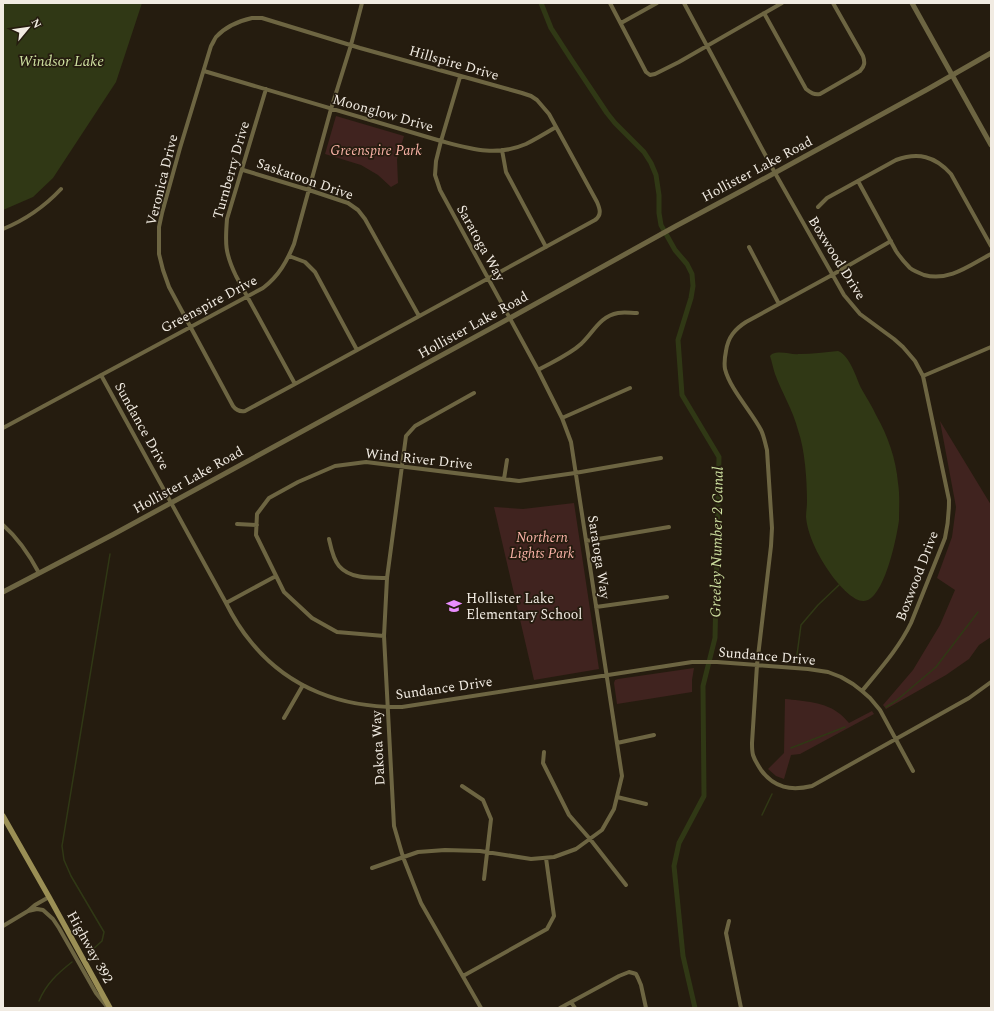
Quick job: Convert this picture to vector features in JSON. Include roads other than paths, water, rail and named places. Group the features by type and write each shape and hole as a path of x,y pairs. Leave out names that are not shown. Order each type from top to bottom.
{"main road":[{"name":"Highway 392","path":"3,816 109,1008"}],"street":[{"name":"Greenspire Drive","path":"3,428 263,288 278,274 289,256 294,244 362,3"},
{"path":"610,3 646,72 650,75 655,74 707,46 782,3"},
{"path":"620,23 657,3"},
{"name":"Boxwood Drive","path":"684,3 774,173 844,295 860,314 903,347 915,361 924,376 948,500 949,514 946,531 942,545 905,636 862,691"},
{"path":"764,13 806,89 816,95 860,71 864,67 865,63 864,56 833,3"},
{"path":"912,3 991,145"},
{"name":"Hillspire Drive","path":"238,22 252,18 262,18 460,77 531,96 537,100 549,114 600,210 600,215 595,220 546,247"},
{"name":"Veronica Drive","path":"238,22 226,29 216,38 212,46 176,162 159,227 159,254 169,287 233,406 238,411 245,411 295,384"},
{"name":"Hollister Lake Road","path":"3,592 171,503 928,89 991,53"},
{"name":"Moonglow Drive","path":"204,71 441,142 479,150 490,151 516,147 556,127"},
{"name":"Saratoga Way","path":"372,868 418,852 445,850 487,852 531,859 554,858 576,849 602,830 614,809 622,776 570,442 562,418 538,370 437,183 435,171 436,162 460,77"},
{"name":"Turnberry Drive","path":"266,89 243,170 227,219 227,252 236,276 295,384"},
{"path":"295,384 546,247 506,172 502,150"},
{"path":"818,207 827,198 896,160 905,157 922,156 937,162 951,174 991,246"},
{"name":"Saskatoon Drive","path":"243,170 348,203 358,210 365,219 419,316"},
{"path":"858,181 903,261 911,269 920,274 931,277 949,276 991,254"},
{"path":"3,229 38,210 50,201 61,189"},
{"path":"891,241 746,322 737,328 726,346 725,368 728,378 760,429 765,439 767,450 772,528 757,665 752,743 755,761 764,774 780,786 790,788 812,786 969,698 991,682"},
{"path":"749,247 779,304"},
{"path":"289,256 306,262 315,272 357,350"},
{"path":"538,370 580,345 605,318 618,313 637,313"},
{"path":"924,376 991,346"},
{"name":"Sundance Drive","path":"101,375 241,629 261,653 285,674 303,685 330,697 345,701 387,707 417,705 698,662 717,662 808,669 828,672 841,677 853,684 870,698 880,710 913,771"},
{"path":"562,418 630,388"},
{"name":"Dakota Way","path":"474,394 415,426 406,436 387,578 384,636 394,826 403,857 421,903 481,1008"},
{"name":"Wind River Drive","path":"384,636 337,632 312,618 284,592 256,534 257,514 269,498 298,482 335,466 366,462 519,481 661,458"},
{"path":"504,479 507,460"},
{"path":"237,524 257,524"},
{"path":"3,526 12,532 27,551 39,573"},
{"path":"586,541 669,527"},
{"path":"328,539 335,559 339,566 346,572 354,576 387,578"},
{"path":"226,603 276,576"},
{"path":"596,607 667,597"},
{"path":"284,718 303,685"},
{"path":"617,743 654,735"},
{"path":"544,752 542,762 569,815 626,885"},
{"path":"462,786 483,800 491,820 484,879"},
{"path":"617,797 646,804"},
{"path":"463,976 547,929 554,916 546,858"},
{"path":"3,926 49,897"},
{"path":"28,911 37,909 43,910 53,919 96,993 109,1008"},
{"path":"729,921 726,933 741,1008"},
{"path":"560,1008 619,976 633,972 636,974 641,985 646,1008"},
{"path":"571,1002 575,1008"}],"water":[{"name":"Windsor Lake","path":"3,3 142,3 116,82 53,178 33,197 3,210"},
{"path":"838,351 846,357 849,362 884,431 891,448 899,488 899,520 888,567 877,591 870,598 863,601 852,597 837,582 822,560 813,543 806,517 806,475 800,438 793,415 775,374 770,356 779,352 809,354"}],"waterway":[{"name":"Greeley Number 2 Canal","path":"541,3 551,28 607,113 644,152 651,163 656,175 661,225 675,250 687,264 692,274 693,286 691,298 678,340 682,395 719,457 715,638 703,686 704,796 679,843 674,866 683,956 695,1008"},
{"path":"91,951 102,941 104,932 71,876 64,860 62,846 110,554"},
{"path":"796,662 801,625 818,605 839,585"},
{"path":"886,707 897,700 936,667 978,612"},
{"path":"791,748 845,727"},
{"path":"762,815 772,794"},
{"path":"39,1001 45,989 53,979 72,962"}],"place":[{"name":"Hollister Lake Elementary School","path":"454,606"}],"park label":[{"name":"Greenspire Park","path":"376,150"},
{"name":"Northern Lights Park","path":"542,546"}]}
